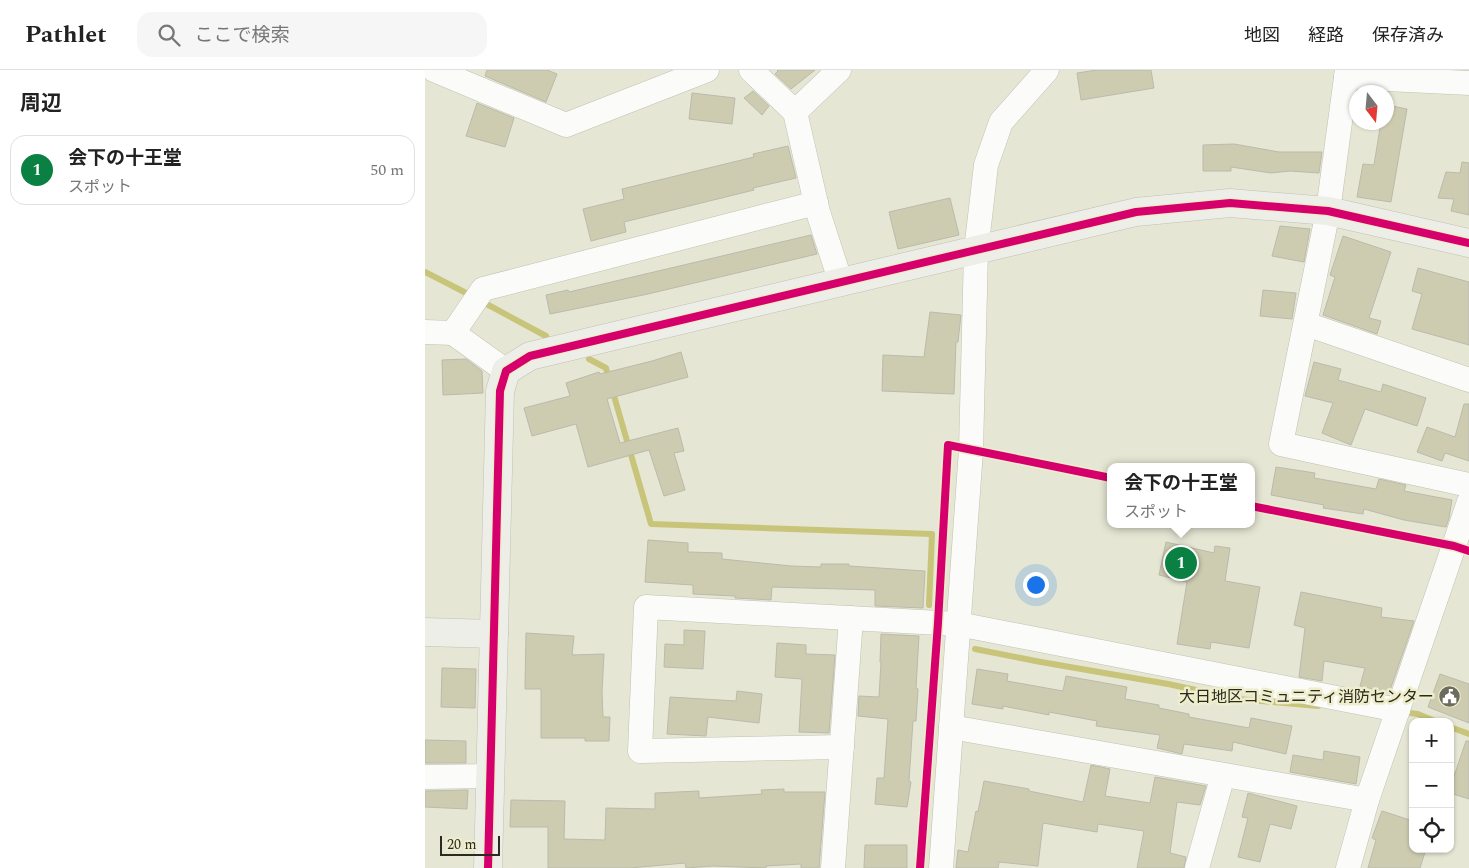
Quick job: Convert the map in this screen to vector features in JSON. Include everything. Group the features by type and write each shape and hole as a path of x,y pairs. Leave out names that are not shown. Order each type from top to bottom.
{"street":[{"path":"433,70 566,125 707,70"},
{"path":"751,70 795,112 816,203 841,283"},
{"path":"795,112 839,70"},
{"path":"941,868 971,450 976,251 986,165 1001,122 1047,70"},
{"path":"1469,83 1347,74 1329,211 1281,444 1469,485"},
{"path":"453,333 483,289 816,203"},
{"path":"488,868 500,391 506,371 530,356 1136,212 1230,203 1329,211 1469,243"},
{"path":"1306,324 1469,380"},
{"path":"425,332 453,333 506,371"},
{"path":"1348,868 1367,800 1469,502"},
{"path":"842,748 641,752 646,606 958,624 1398,710"},
{"path":"833,868 851,618"},
{"path":"425,632 494,634"},
{"path":"951,727 1367,800"},
{"path":"1197,868 1223,775"},
{"path":"425,777 490,776"}],"path":[{"path":"971,450 1107,477"},
{"path":"1255,507 1454,546"}],"building":[{"path":"487,70 547,70 557,74 546,102 485,76"},
{"path":"777,70 815,70 791,89 775,74"},
{"path":"1097,70 1151,70 1154,88 1081,100 1077,73"},
{"path":"753,91 769,106 762,115 744,98"},
{"path":"692,93 735,98 732,124 689,119"},
{"path":"477,103 514,118 505,147 466,136"},
{"path":"1394,106 1407,109 1391,202 1357,197 1363,164 1374,165 1380,130 1394,130"},
{"path":"1234,144 1279,152 1322,152 1319,173 1290,171 1271,173 1231,167 1231,171 1203,171 1203,145"},
{"path":"788,146 796,178 624,222 626,232 591,241 583,209 624,199 622,189 754,157 753,154"},
{"path":"1462,162 1469,163 1469,215 1451,211 1454,199 1438,198 1446,172 1460,173"},
{"path":"950,198 959,235 898,249 889,212"},
{"path":"1280,226 1310,229 1304,262 1272,256"},
{"path":"811,235 817,254 648,294 550,314 546,295 568,290 569,292"},
{"path":"1343,236 1391,252 1369,318 1381,321 1377,334 1323,315 1335,277 1330,275"},
{"path":"1418,268 1469,282 1469,345 1412,329 1422,294 1412,291"},
{"path":"1263,290 1296,293 1292,319 1260,316"},
{"path":"930,312 961,315 958,342 956,342 954,394 882,391 883,355 924,357"},
{"path":"681,352 688,377 607,399 620,443 678,428 684,451 674,453 685,490 664,496 649,450 588,467 576,424 532,436 524,408 570,396 566,383 599,372 600,374"},
{"path":"466,359 482,371 483,393 443,395 442,360"},
{"path":"1314,362 1341,369 1338,380 1381,392 1383,384 1426,398 1417,426 1365,409 1351,445 1322,433 1333,403 1305,396"},
{"path":"1464,404 1469,404 1469,461 1445,453 1442,461 1417,452 1427,427 1455,437"},
{"path":"1276,467 1315,473 1314,478 1376,489 1379,479 1406,485 1404,491 1452,500 1449,518 1446,527 1404,520 1364,509 1363,514 1323,508 1324,505 1271,495"},
{"path":"648,540 688,543 688,552 722,553 722,559 791,566 821,567 821,564 849,564 849,566 925,571 923,608 875,606 875,590 772,587 771,600 693,594 693,585 645,582"},
{"path":"1166,542 1214,553 1215,546 1230,548 1225,581 1260,587 1249,648 1211,642 1210,649 1177,644 1187,582 1159,575"},
{"path":"1301,592 1382,608 1381,617 1414,621 1389,693 1360,686 1365,668 1324,661 1322,681 1299,677 1305,628 1294,625"},
{"path":"684,630 705,631 703,669 664,667 665,644 684,645"},
{"path":"526,633 574,636 572,655 604,654 603,717 610,717 609,741 585,741 585,738 541,738 541,689 525,689"},
{"path":"881,634 919,636 916,721 913,721 909,781 911,782 907,807 875,804 877,778 884,778 888,719 858,716 859,696 879,697"},
{"path":"777,643 806,645 806,654 835,655 829,733 799,732 802,679 775,677"},
{"path":"442,668 476,669 475,708 441,707"},
{"path":"977,669 1008,674 1007,681 1063,691 1066,676 1127,687 1125,699 1159,705 1159,708 1189,714 1189,717 1249,728 1251,718 1292,726 1286,754 1233,742 1232,751 1184,744 1182,754 1157,748 1160,735 1096,726 1097,721 1049,712 1049,715 1003,706 1003,709 972,704"},
{"name":"大日地区コミュニティ消防センター","path":"1440,674 1469,684 1469,723 1428,707"},
{"path":"737,691 762,694 759,723 708,717 706,736 667,734 670,697 736,701"},
{"path":"425,740 466,741 466,763 425,763"},
{"path":"1466,741 1469,741 1469,799 1454,794 1454,776"},
{"path":"1324,751 1360,757 1356,784 1290,772 1293,755 1323,760"},
{"path":"1091,765 1110,769 1105,796 1150,803 1155,777 1206,786 1200,805 1177,802 1170,853 1186,857 1184,868 1137,868 1144,831 1098,824 1097,832 1043,823 1038,866 999,862 998,868 956,868 958,850 968,852 984,781 1029,789 1029,791 1083,802"},
{"path":"784,789 784,792 825,792 819,868 801,868 801,864 766,866 766,868 713,866 686,868 685,863 630,868 548,868 548,827 510,827 511,800 565,801 564,839 605,840 606,808 655,809 655,793 699,791 699,798 762,794 761,790"},
{"path":"468,790 467,809 425,807 425,791"},
{"path":"1248,793 1297,806 1291,829 1270,824 1260,862 1238,857 1248,818 1242,817"},
{"path":"1382,811 1409,820 1409,853 1425,853 1420,868 1368,868 1376,840 1372,838"},
{"path":"865,845 907,845 907,868 864,868"}],"waterway":[{"path":"425,272 472,296"},
{"path":"481,301 546,336"},
{"path":"589,359 606,368 609,379"},
{"path":"612,389 651,524 932,534 929,605"},
{"path":"975,649 1168,684 1238,699 1318,706"},
{"path":"1401,712 1418,714 1428,718"},
{"path":"1454,728 1469,734"}],"cycle path":[{"path":"488,868 500,391 506,371 530,356 1136,212 1230,203 1328,211 1469,243"},
{"path":"920,868 938,623 948,445 1107,477"},
{"path":"1255,507 1454,546 1469,551"}],"place":[{"name":"会下の十王堂","path":"1181,563"},
{"name":"大日地区コミュニティ消防センター","path":"1450,696"}]}
